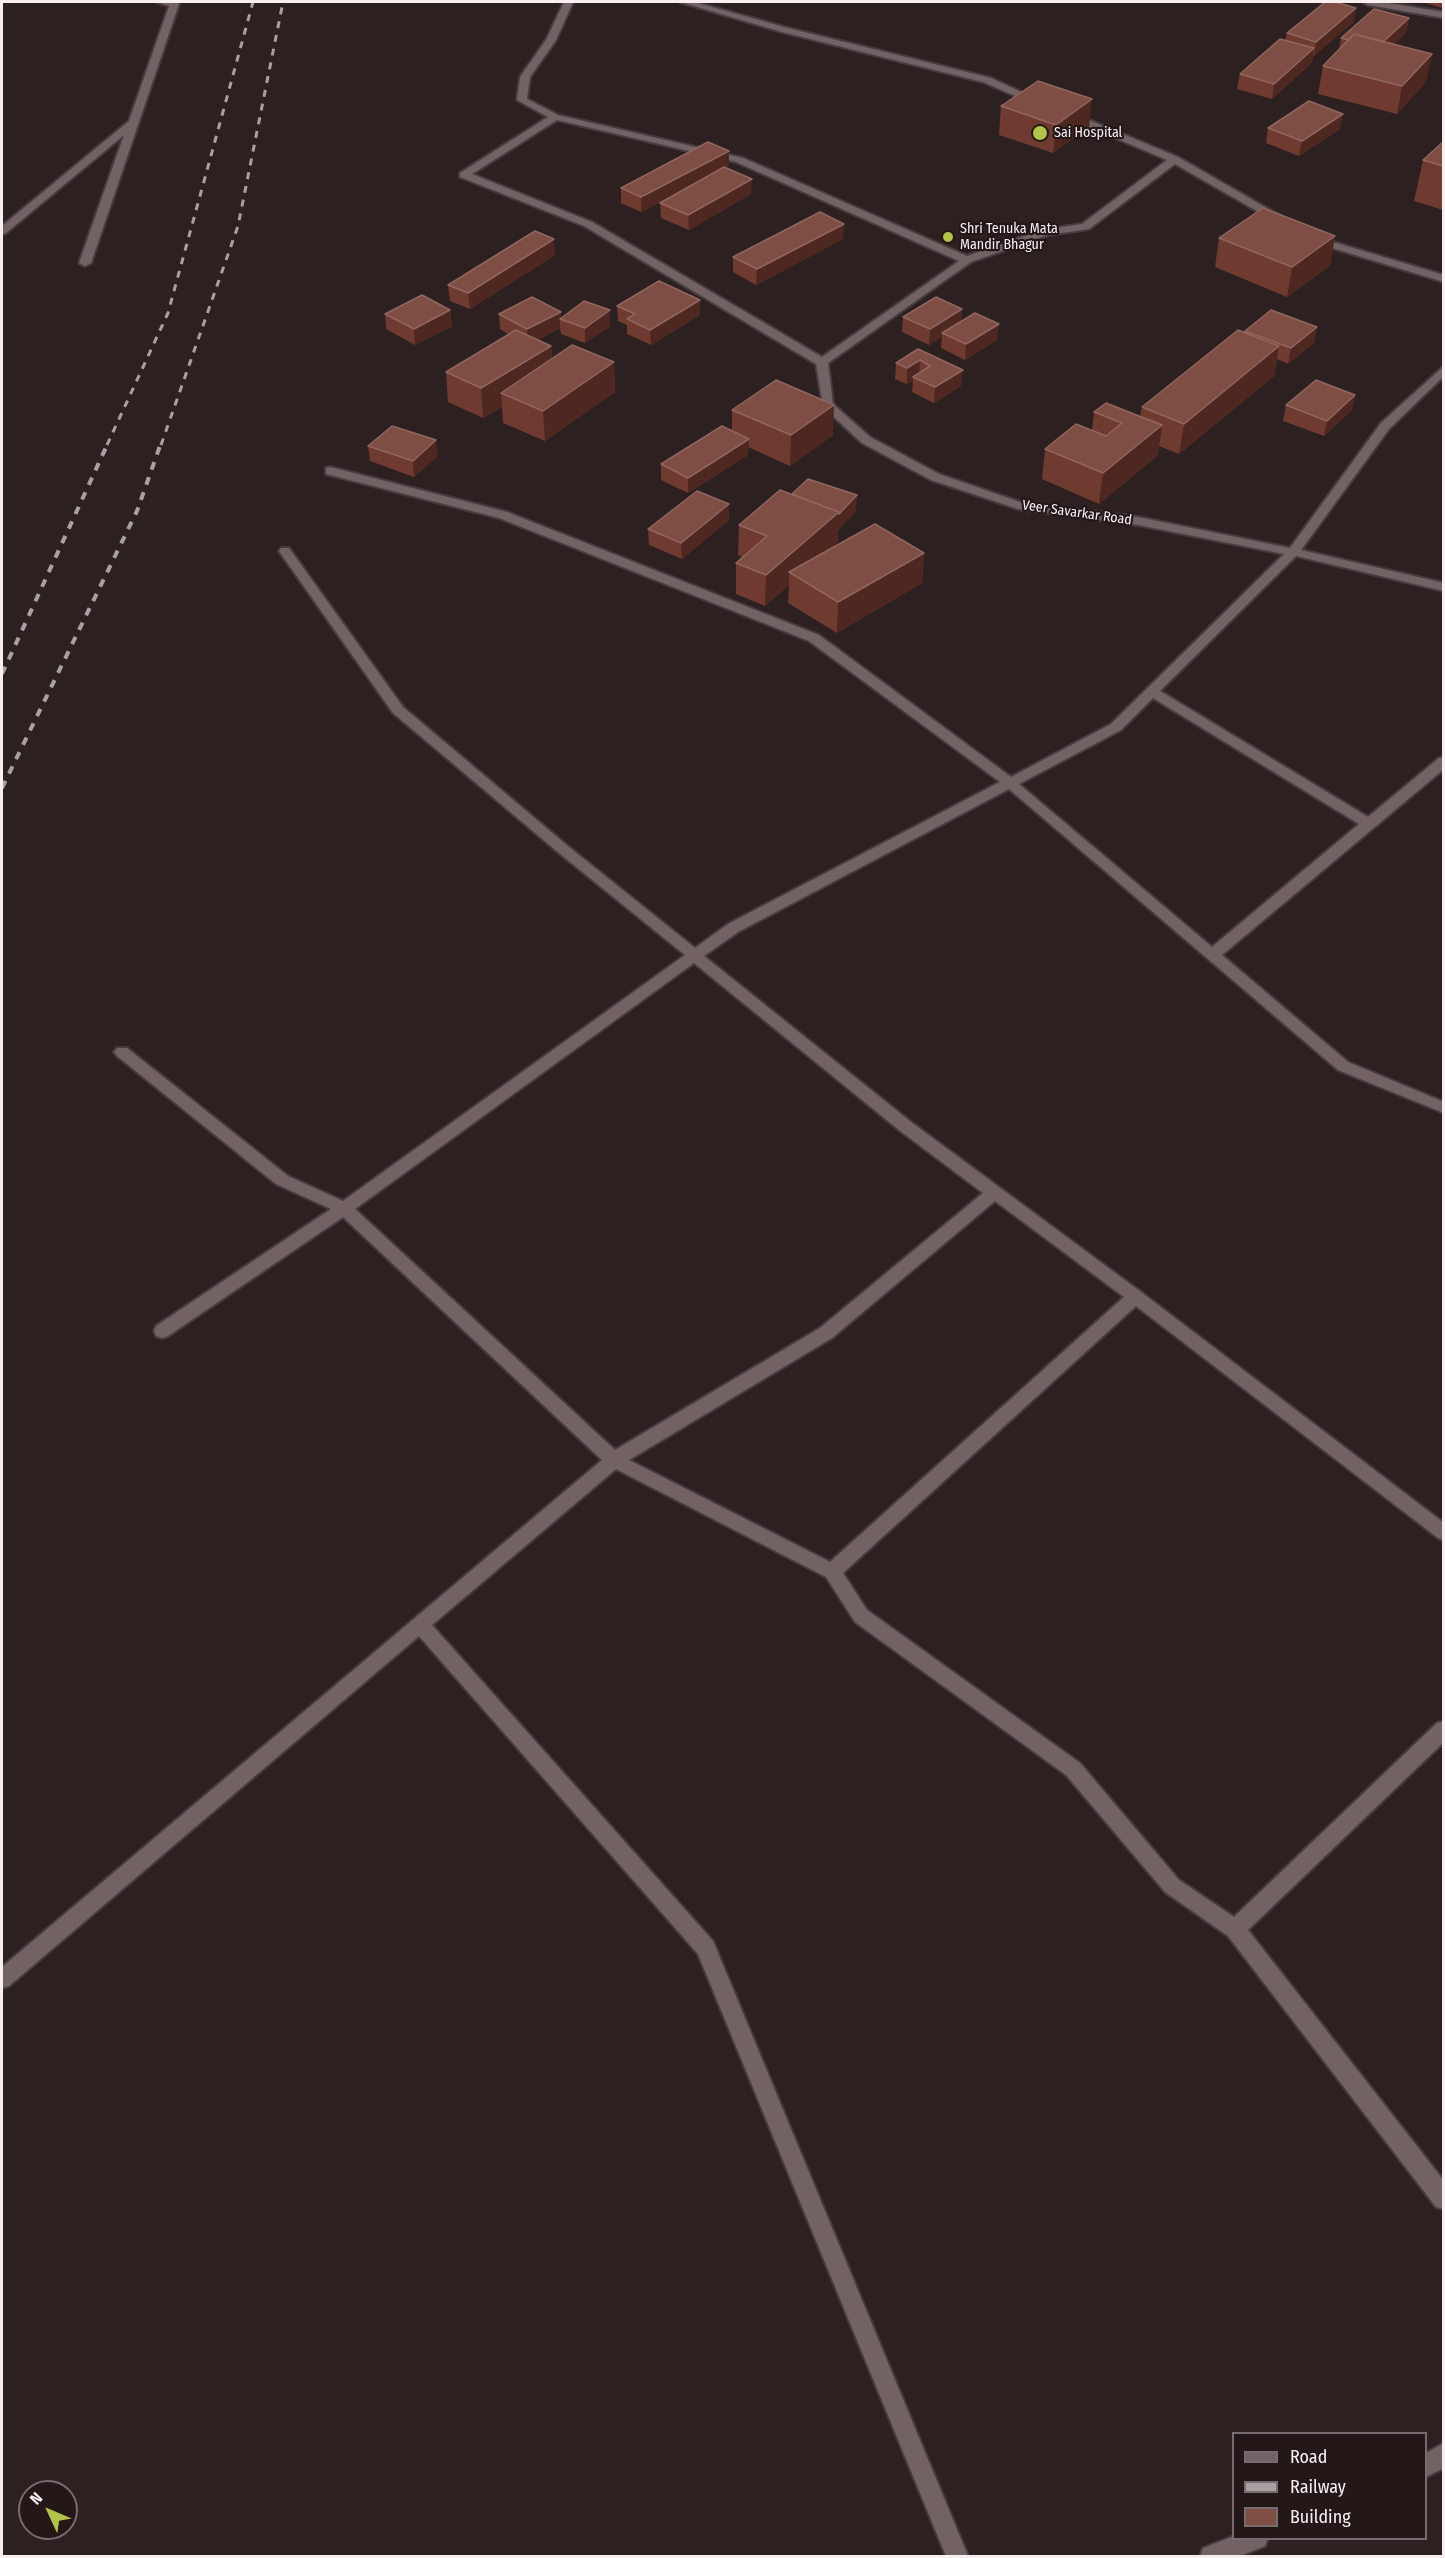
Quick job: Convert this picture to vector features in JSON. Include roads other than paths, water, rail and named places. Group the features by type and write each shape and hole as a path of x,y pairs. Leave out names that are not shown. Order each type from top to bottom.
{"street":[{"path":"85,263 174,3 162,2"},
{"path":"568,2 551,40 525,77 522,100 555,117 739,160 967,260"},
{"path":"685,2 785,30 987,80 1053,108"},
{"path":"1368,2 1443,15"},
{"path":"1064,113 1174,159 1313,239 1443,279"},
{"path":"555,117 464,176 588,224 822,362 967,260 1046,232 1085,227 1174,159"},
{"path":"2,231 133,123"},
{"name":"Veer Savarkar Road","path":"822,362 827,405 866,440 935,477 1018,505 1138,522 1293,552 1443,587"},
{"path":"162,1331 344,1208 733,928 1116,727 1293,552 1386,426 1443,369"},
{"path":"330,471 502,515 814,638 1010,783 1342,1066 1443,1108"},
{"path":"285,551 399,710 564,850 905,1126 1135,1297 1443,1533"},
{"path":"1151,691 1369,824"},
{"path":"1212,955 1443,761"},
{"path":"122,1052 282,1180 344,1208 614,1460 832,1572 861,1616 1073,1769 1172,1886 1235,1929 1443,2199"},
{"path":"2,1979 614,1460 826,1333 995,1192"},
{"path":"832,1572 1135,1297"},
{"path":"420,1624 706,1948 957,2556"},
{"path":"1235,1929 1443,1729"},
{"path":"1427,2465 1443,2454"},
{"path":"1211,2556 1252,2540"}],"railway":[{"path":"107,445 168,313 253,2"},
{"path":"161,445 238,226 283,2"},
{"path":"2,674 108,443"},
{"path":"2,788 137,511 161,443"}],"place":[{"name":"Sai Hospital","path":"1040,133"},
{"name":"Shri Tenuka Mata Mandir Bhagur","path":"948,237"}]}
